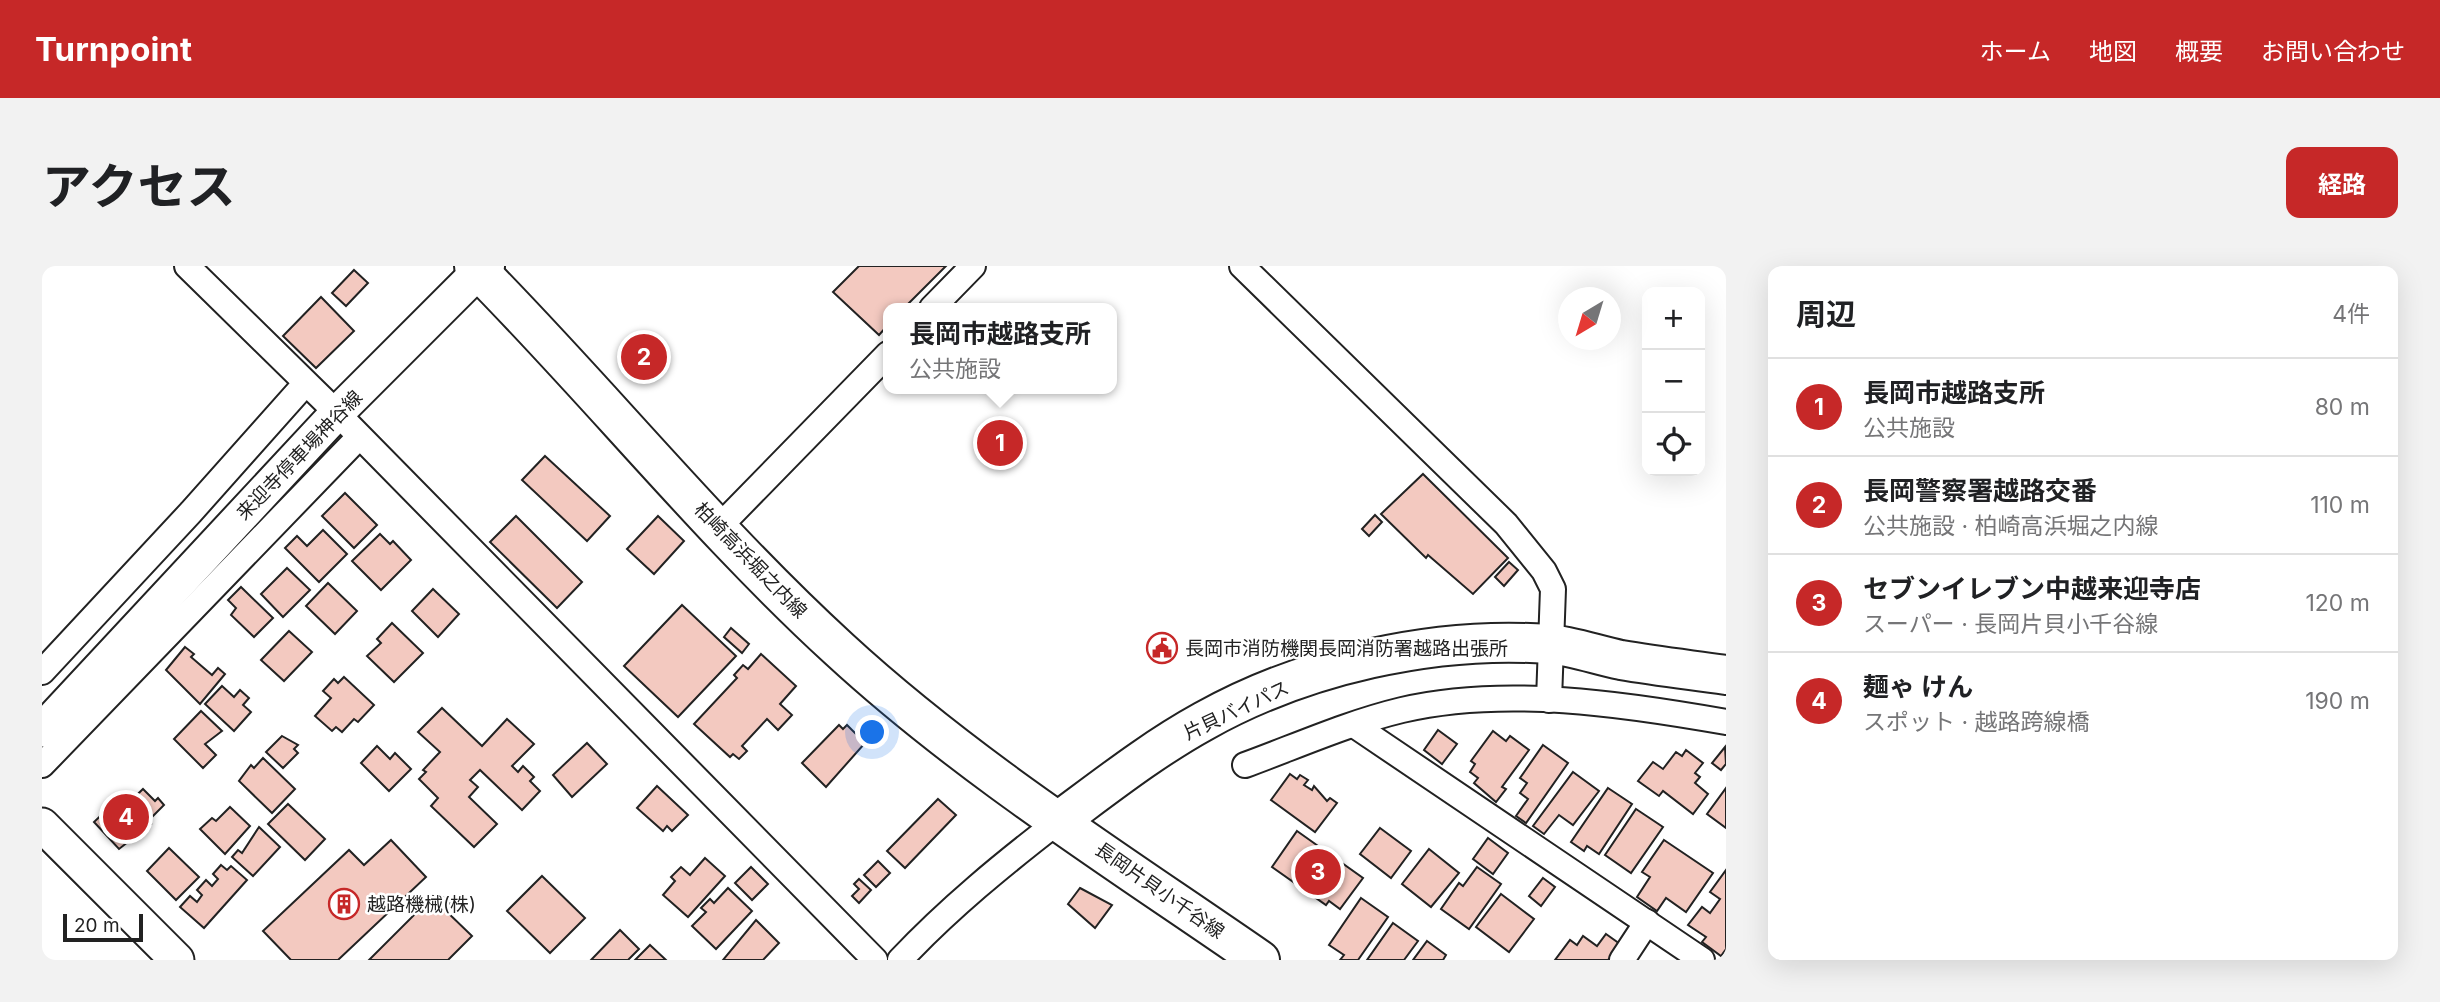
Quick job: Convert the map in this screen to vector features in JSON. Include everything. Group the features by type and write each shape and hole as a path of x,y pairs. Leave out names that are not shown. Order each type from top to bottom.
{"main road":[{"name":"来迎寺停車場神谷線","path":"42,730 123,643 348,425 479,268"},
{"name":"柏崎高浜堀之内線","path":"479,268 777,589 889,694 984,768 1060,820"},
{"name":"片貝バイパス","path":"1060,820 1141,760 1194,727 1263,693 1334,669 1399,654 1469,645 1549,644 1620,660 1726,675"},
{"name":"長岡片貝小千谷線","path":"1060,820 1260,960"},
{"path":"42,825 177,960"}],"street":[{"path":"187,266 348,425 875,960"},
{"path":"937,303 974,266"},
{"path":"1242,266 1506,524 1544,570 1554,598 1549,644 1549,700"},
{"path":"719,527 883,359"},
{"path":"42,672 191,512 305,384"},
{"path":"42,765 348,425"},
{"path":"1245,765 1354,725 1415,709 1476,701 1549,700 1646,708 1726,722"},
{"path":"1354,725 1702,960"},
{"path":"900,960 938,919 995,870 1060,820"},
{"path":"1622,960 1647,922"}],"building":[{"path":"859,266 946,266 909,303 883,303 883,331 879,335 833,292"},
{"path":"354,270 368,283 346,306 332,293"},
{"path":"321,297 354,331 316,368 283,336"},
{"path":"545,456 610,516 587,541 522,480"},
{"path":"1423,474 1508,558 1473,594 1428,555 1426,558 1381,514"},
{"path":"345,493 377,525 354,548 322,516"},
{"path":"1375,515 1382,522 1369,536 1362,529"},
{"path":"516,516 582,582 557,608 490,542"},
{"path":"658,516 684,541 654,574 627,549"},
{"path":"323,530 347,554 319,582 285,548 297,536 307,546"},
{"path":"380,534 390,544 393,541 411,560 381,590 352,561"},
{"path":"1509,562 1518,570 1504,586 1495,577"},
{"path":"287,568 310,590 283,617 261,594"},
{"path":"328,583 357,611 335,634 306,606"},
{"path":"241,587 273,618 254,637 231,615 236,608 228,600"},
{"path":"433,589 459,614 438,637 412,611"},
{"path":"682,605 736,656 678,717 624,666"},
{"path":"392,623 423,653 394,682 367,656 381,643 377,639"},
{"path":"731,628 749,644 742,653 724,637"},
{"path":"289,631 312,652 284,681 261,660"},
{"path":"185,647 194,654 191,657 212,675 218,668 225,674 200,704 166,670"},
{"path":"761,654 796,686 780,704 792,715 778,730 767,719 742,746 747,751 739,759 733,754 730,757 694,724 737,678 734,675 743,665 748,669"},
{"path":"344,677 374,705 358,722 354,719 342,732 336,727 332,731 315,716 331,698 323,691 334,679 338,683"},
{"path":"222,686 234,697 240,690 249,698 243,705 251,712 234,731 205,704"},
{"path":"442,708 482,746 507,719 534,744 512,766 518,772 523,766 534,777 530,781 540,791 522,810 480,770 470,780 478,787 469,797 497,824 474,847 431,806 438,798 419,779 426,772 423,770 440,752 418,732"},
{"path":"201,711 222,731 205,744 216,755 203,768 174,739"},
{"path":"839,725 843,729 847,725 865,743 826,787 802,763"},
{"path":"1438,730 1457,744 1442,764 1424,750"},
{"path":"1493,731 1506,741 1510,736 1529,750 1502,787 1506,789 1496,802 1474,783 1478,778 1470,772 1475,764 1471,761"},
{"path":"282,736 298,745 294,749 298,753 283,768 266,752"},
{"path":"587,743 607,764 572,797 553,775"},
{"path":"1543,745 1568,763 1526,823 1516,816 1528,799 1520,793 1527,783 1520,778"},
{"path":"377,746 390,759 395,753 411,769 389,791 361,763"},
{"path":"1725,747 1726,764 1721,770 1712,763"},
{"path":"1686,750 1703,763 1695,773 1700,777 1695,783 1708,794 1693,814 1663,791 1659,796 1638,781 1653,762 1663,769 1676,752 1682,756"},
{"path":"263,758 295,789 272,813 239,781 251,765 254,768"},
{"path":"1573,772 1599,791 1573,825 1559,815 1544,834 1533,826"},
{"path":"1290,774 1297,779 1300,775 1308,780 1304,785 1312,790 1314,786 1327,801 1330,798 1337,803 1315,832 1271,800"},
{"path":"657,786 688,815 672,831 667,826 663,831 637,808"},
{"path":"1608,788 1632,804 1599,854 1587,846 1584,851 1571,842"},
{"path":"1726,788 1726,828 1707,814"},
{"path":"143,789 155,801 158,798 164,805 148,821 151,824 119,849 94,822 112,805 118,813"},
{"path":"938,799 956,815 905,868 887,851"},
{"path":"288,804 325,839 305,860 268,824"},
{"path":"230,807 250,826 225,854 200,829 212,818 216,821"},
{"path":"1636,809 1663,827 1631,873 1605,855"},
{"path":"259,827 280,847 253,876 232,857 238,850 242,853"},
{"path":"1380,828 1411,851 1391,878 1360,854"},
{"path":"1297,831 1363,878 1340,909 1329,901 1326,905 1272,867"},
{"path":"1488,838 1508,853 1493,874 1473,859"},
{"name":"越路機械(株)","path":"391,840 426,877 338,960 291,960 263,931 349,850 364,865"},
{"path":"1664,840 1713,873 1686,912 1666,898 1657,911 1637,897 1650,877 1642,872"},
{"path":"169,848 199,877 176,900 147,871"},
{"path":"1429,849 1459,873 1431,907 1402,884"},
{"path":"705,858 725,876 688,917 663,895 675,881 671,877 681,867 690,875"},
{"path":"878,861 890,873 876,887 864,875"},
{"path":"221,865 227,870 231,866 247,880 204,928 180,907 190,896 197,902 202,895 197,890 206,880 212,886 218,879 213,874"},
{"path":"751,867 768,884 752,900 735,883"},
{"path":"1477,867 1501,884 1469,929 1441,909 1459,883 1463,886"},
{"path":"1726,870 1726,949 1721,956 1702,942 1706,937 1688,925 1702,907 1710,913 1720,899 1710,892"},
{"path":"542,876 585,918 550,953 507,911"},
{"path":"1543,878 1555,887 1541,906 1529,896"},
{"path":"859,879 871,890 859,903 852,896 859,889 854,884"},
{"path":"728,888 752,911 716,949 692,926 706,912 701,908 710,899 714,903"},
{"path":"1080,888 1112,905 1095,928 1068,904"},
{"path":"1501,894 1534,919 1509,952 1476,927"},
{"path":"433,896 439,901 443,897 450,903 444,909 472,936 448,960 369,960"},
{"path":"1361,898 1388,917 1358,960 1340,960 1344,955 1329,945"},
{"path":"756,920 779,943 763,960 723,960"},
{"path":"1393,923 1418,941 1404,960 1367,960"},
{"path":"620,930 639,949 628,960 591,960"},
{"path":"1606,934 1620,944 1608,960 1555,960 1570,940 1577,945 1583,936 1597,946"},
{"path":"1427,941 1446,955 1443,960 1413,960"},
{"path":"650,945 666,960 635,960"}],"place":[{"name":"長岡警察署越路交番","path":"644,357"},
{"name":"長岡市越路支所","path":"1000,443"},
{"name":"長岡市消防機関長岡消防署越路出張所","path":"1162,648"},
{"name":"麺ゃ けん","path":"126,817"},
{"name":"セブンイレブン中越来迎寺店","path":"1318,872"},
{"name":"越路機械(株)","path":"344,904"}]}
